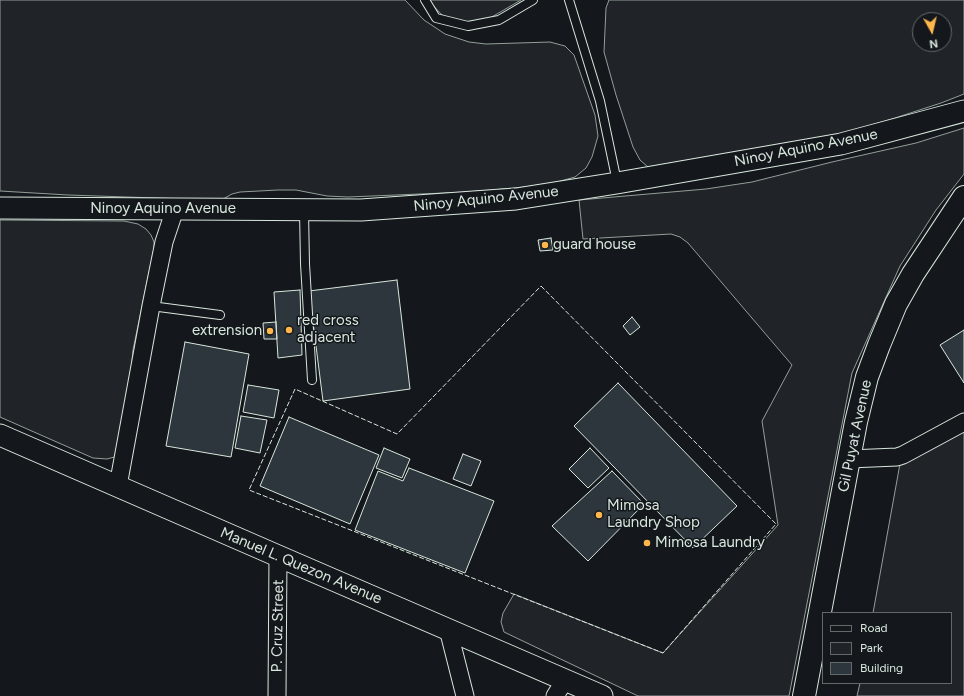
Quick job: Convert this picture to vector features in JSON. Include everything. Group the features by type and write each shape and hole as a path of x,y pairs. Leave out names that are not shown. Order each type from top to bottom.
{"main road":[{"name":"Gil Puyat Avenue","path":"804,696 856,422 867,377 896,304 913,274 964,197"}],"street":[{"name":"Ninoy Aquino Avenue","path":"0,208 361,210 516,199 841,144 964,111"},
{"path":"118,486 164,242 175,210"},
{"path":"849,459 897,457 964,422"},
{"name":"Manuel L. Quezon Avenue","path":"0,435 448,629 560,688 602,696"},
{"name":"P. Cruz Street","path":"277,696 278,556"},
{"path":"448,629 465,696"}],"lane":[{"path":"425,0 436,18 468,26 499,20 533,0"},
{"path":"569,0 600,101 617,183"},
{"path":"304,210 305,264 312,380"},
{"path":"151,306 220,315"}],"green space":[{"path":"0,0 405,0 424,20 445,34 469,42 486,44 550,42 565,46 574,55 595,115 598,136 592,157 586,168 575,177 557,182 525,187 468,192 348,197 327,196 296,190 278,190 240,192 223,199 215,200 0,191"},
{"path":"428,0 521,0 490,18 473,22 457,21 442,15"},
{"path":"609,0 964,0 964,94 895,118 844,133 648,167 640,160 633,147 604,52 606,8"},
{"path":"964,128 964,174 936,210 900,266 852,373 789,696 638,696 504,632 501,622 503,613 514,594 663,653 778,525 762,421 792,365 688,243 680,237 671,234 583,239 579,200 706,189 752,182 916,143"},
{"path":"0,220 124,221 138,224 146,229 151,235 154,242 154,248 133,350 127,415 118,456 107,459 93,458 0,417"},
{"path":"964,414 964,696 857,696 860,684 952,684 952,612 873,612 903,447"}],"building":[{"name":"guard house","path":"551,238 553,250 540,251 538,240"},
{"path":"397,280 410,389 323,401 309,291"},
{"name":"red cross adjacent","path":"300,290 302,355 278,358 274,292"},
{"path":"632,317 640,327 630,335 623,326"},
{"name":"extrension","path":"276,322 277,339 264,339 263,323"},
{"path":"964,330 964,383 940,345"},
{"path":"185,342 249,354 231,457 166,446"},
{"path":"618,383 737,506 693,548 574,426"},
{"path":"248,385 279,390 274,418 243,412"},
{"path":"241,416 267,420 260,453 235,448"},
{"path":"289,417 379,455 350,524 260,486"},
{"path":"384,448 410,459 402,478 376,468"},
{"path":"590,448 609,468 588,488 569,469"},
{"path":"463,454 481,461 471,486 453,479"},
{"path":"409,468 494,501 465,573 355,530 378,471 403,481"},
{"name":"Mimosa Laundry Shop","path":"612,471 644,504 588,561 552,526"}],"fence":[{"path":"541,286 776,524 663,653 249,490 295,389 397,434 541,286"}],"place":[{"name":"guard house","path":"545,245"},
{"name":"red cross adjacent","path":"289,330"},
{"name":"extrension","path":"270,331"},
{"name":"Mimosa Laundry Shop","path":"599,515"},
{"name":"Mimosa Laundry","path":"647,543"}]}
